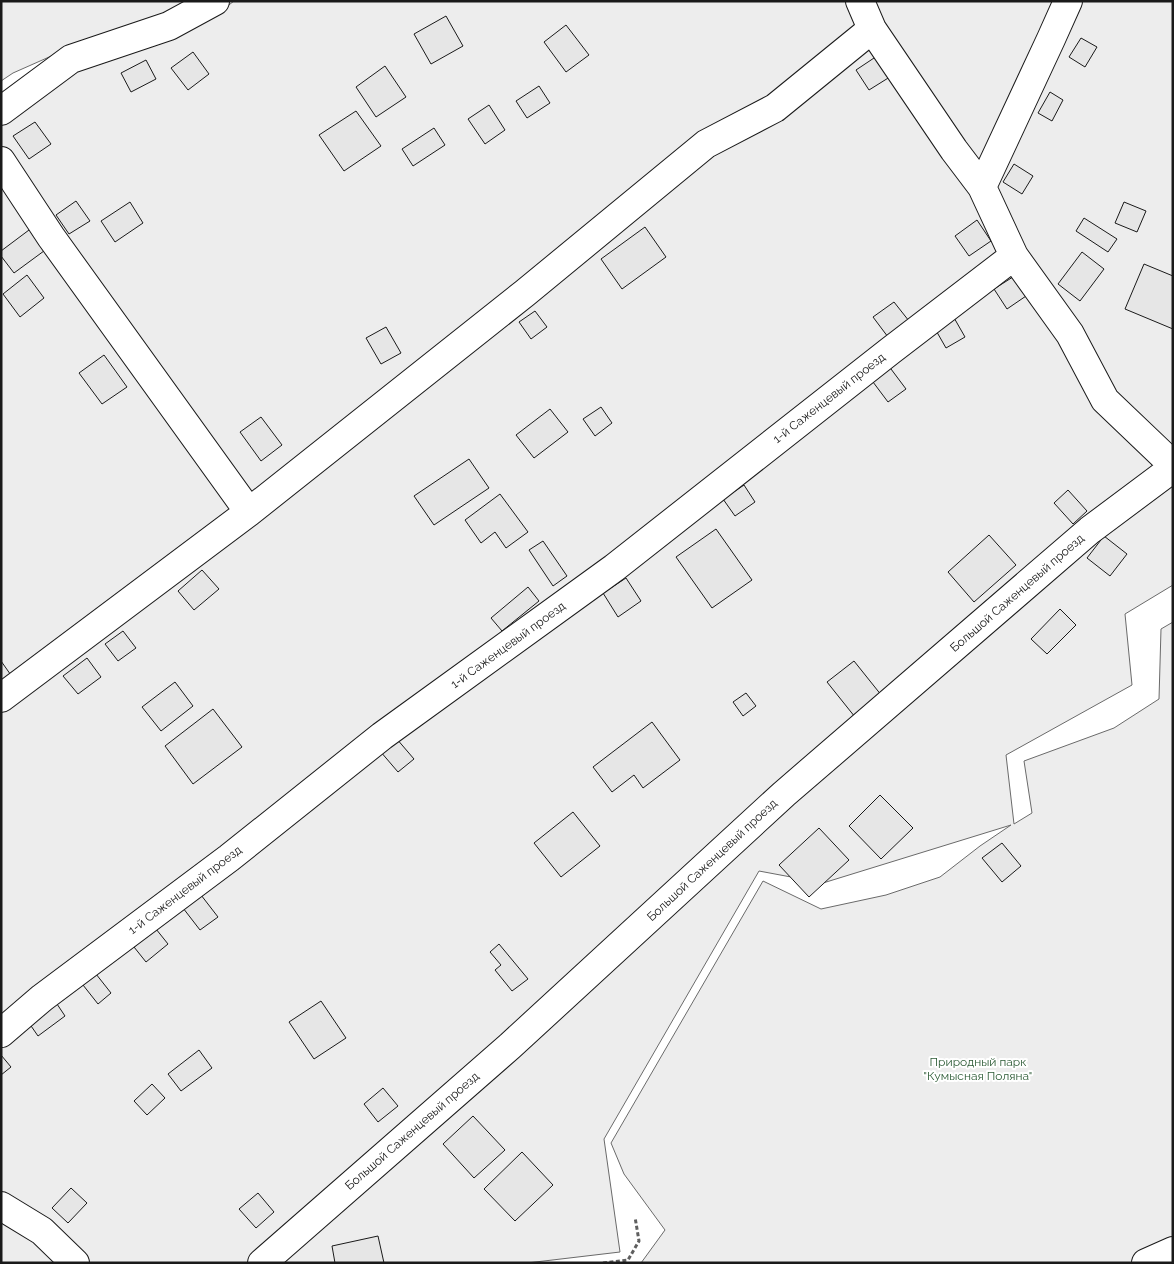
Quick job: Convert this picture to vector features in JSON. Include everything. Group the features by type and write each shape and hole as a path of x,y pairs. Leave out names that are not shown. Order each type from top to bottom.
{"street":[{"path":"1,111 71,59 169,26 215,1"},
{"path":"860,1 872,30 954,150 982,187 1014,256 1070,334 1105,400 1173,467"},
{"path":"982,187 1068,1"},
{"path":"1,698 248,512 525,293 706,144 775,108 872,30"},
{"path":"1,161 51,237 248,512"},
{"name":"1-й Саженцевый проезд","path":"1,1033 42,998 229,858 382,736 614,568 1014,256"},
{"name":"Большой Саженцевый проезд","path":"262,1263 510,1046 784,794 1090,530 1173,467"},
{"path":"1,1206 42,1231 75,1263"},
{"path":"1146,1263 1173,1251"}],"path":[{"path":"603,1263 628,1260 639,1241 635,1217"}],"green space":[{"path":"1,1 220,1 83,42 13,73 1,81"},
{"name":"Природный парк \"Кумысная Поляна\"","path":"234,1 1173,1 1173,585 1125,614 1132,685 1006,755 1014,824 1032,813 1024,761 1114,728 1159,699 1161,629 1173,622 1173,1263 641,1263 665,1230 624,1174 611,1143 763,881 821,909 886,895 940,877 1011,825 823,883 759,871 604,1139 620,1252 527,1263 1,1263 1,101 221,11"}],"building":[{"path":"446,16 463,46 431,64 414,34"},
{"path":"566,25 589,55 566,72 544,42"},
{"path":"1081,38 1097,47 1085,67 1069,57"},
{"path":"193,52 209,74 188,90 171,68"},
{"path":"880,54 893,75 869,90 856,70"},
{"path":"146,60 156,79 131,92 121,73"},
{"path":"385,66 406,97 376,117 356,87"},
{"path":"539,86 550,103 527,118 516,101"},
{"path":"1050,92 1063,100 1052,121 1038,113"},
{"path":"489,105 505,130 485,144 468,119"},
{"path":"356,111 381,146 344,171 319,135"},
{"path":"35,122 51,144 29,159 13,136"},
{"path":"434,128 445,145 413,166 402,149"},
{"path":"1014,164 1033,176 1022,194 1003,182"},
{"path":"76,201 90,221 69,234 56,215"},
{"path":"130,202 143,223 115,242 101,221"},
{"path":"1124,202 1146,211 1137,232 1115,223"},
{"path":"1084,218 1117,239 1108,252 1076,231"},
{"path":"977,220 991,241 969,256 955,236"},
{"path":"33,227 48,248 14,273 1,256 1,251"},
{"path":"645,227 666,257 622,289 601,259"},
{"path":"1082,252 1104,269 1080,301 1058,284"},
{"path":"1144,264 1173,276 1173,329 1125,309"},
{"path":"27,275 44,298 20,317 3,294"},
{"path":"1016,275 1029,294 1007,309 994,289"},
{"path":"894,302 909,321 888,337 873,317"},
{"path":"535,311 547,327 531,339 519,322"},
{"path":"953,316 965,337 946,348 934,327"},
{"path":"386,327 401,353 381,364 366,338"},
{"path":"104,355 127,387 102,404 79,373"},
{"path":"888,365 906,389 888,402 870,378"},
{"path":"601,407 612,423 595,436 583,419"},
{"path":"550,409 568,432 534,458 516,435"},
{"path":"261,417 282,445 261,461 240,432"},
{"path":"469,459 489,488 434,525 414,496"},
{"path":"744,485 755,502 735,516 723,499"},
{"path":"1068,490 1087,511 1073,524 1054,503"},
{"path":"500,494 528,532 506,548 495,532 481,543 465,520"},
{"path":"716,529 752,580 712,608 676,557"},
{"path":"989,535 1016,565 974,602 948,572"},
{"path":"1104,536 1127,554 1110,576 1087,558"},
{"path":"543,541 567,576 553,586 529,550"},
{"path":"202,570 219,589 194,610 178,591"},
{"path":"626,578 641,601 618,617 603,593"},
{"path":"528,587 539,601 502,631 491,618"},
{"path":"1060,609 1076,625 1047,654 1031,639"},
{"path":"123,631 136,648 118,661 105,644"},
{"path":"87,658 101,677 78,694 63,676"},
{"path":"1,661 13,678 1,687"},
{"path":"854,661 882,696 855,717 827,682"},
{"path":"175,682 193,706 161,731 142,707"},
{"path":"746,693 756,706 743,716 733,702"},
{"path":"213,709 242,747 193,784 165,746"},
{"path":"652,722 680,760 643,788 634,775 612,792 593,767"},
{"path":"396,738 414,759 398,772 380,751"},
{"path":"880,795 913,828 881,859 849,826"},
{"path":"573,812 600,846 561,877 534,843"},
{"path":"819,828 849,860 809,897 779,865"},
{"path":"1002,843 1021,866 1002,882 982,858"},
{"path":"201,895 218,917 200,930 183,908"},
{"path":"156,929 168,944 146,962 134,947"},
{"path":"499,944 528,979 512,991 495,970 501,965 490,952"},
{"path":"96,974 111,993 98,1004 83,985"},
{"path":"321,1001 346,1038 314,1059 289,1022"},
{"path":"57,1004 65,1016 38,1036 29,1023"},
{"path":"199,1050 212,1068 181,1091 168,1074"},
{"path":"1,1055 11,1067 1,1075"},
{"path":"152,1084 165,1098 147,1115 134,1101"},
{"path":"383,1088 398,1106 378,1122 364,1104"},
{"path":"473,1116 505,1150 474,1178 443,1144"},
{"path":"522,1152 553,1185 515,1221 484,1189"},
{"path":"71,1188 87,1203 68,1223 52,1208"},
{"path":"258,1193 274,1212 256,1228 239,1209"},
{"path":"378,1236 384,1263 335,1263 332,1246"}]}
